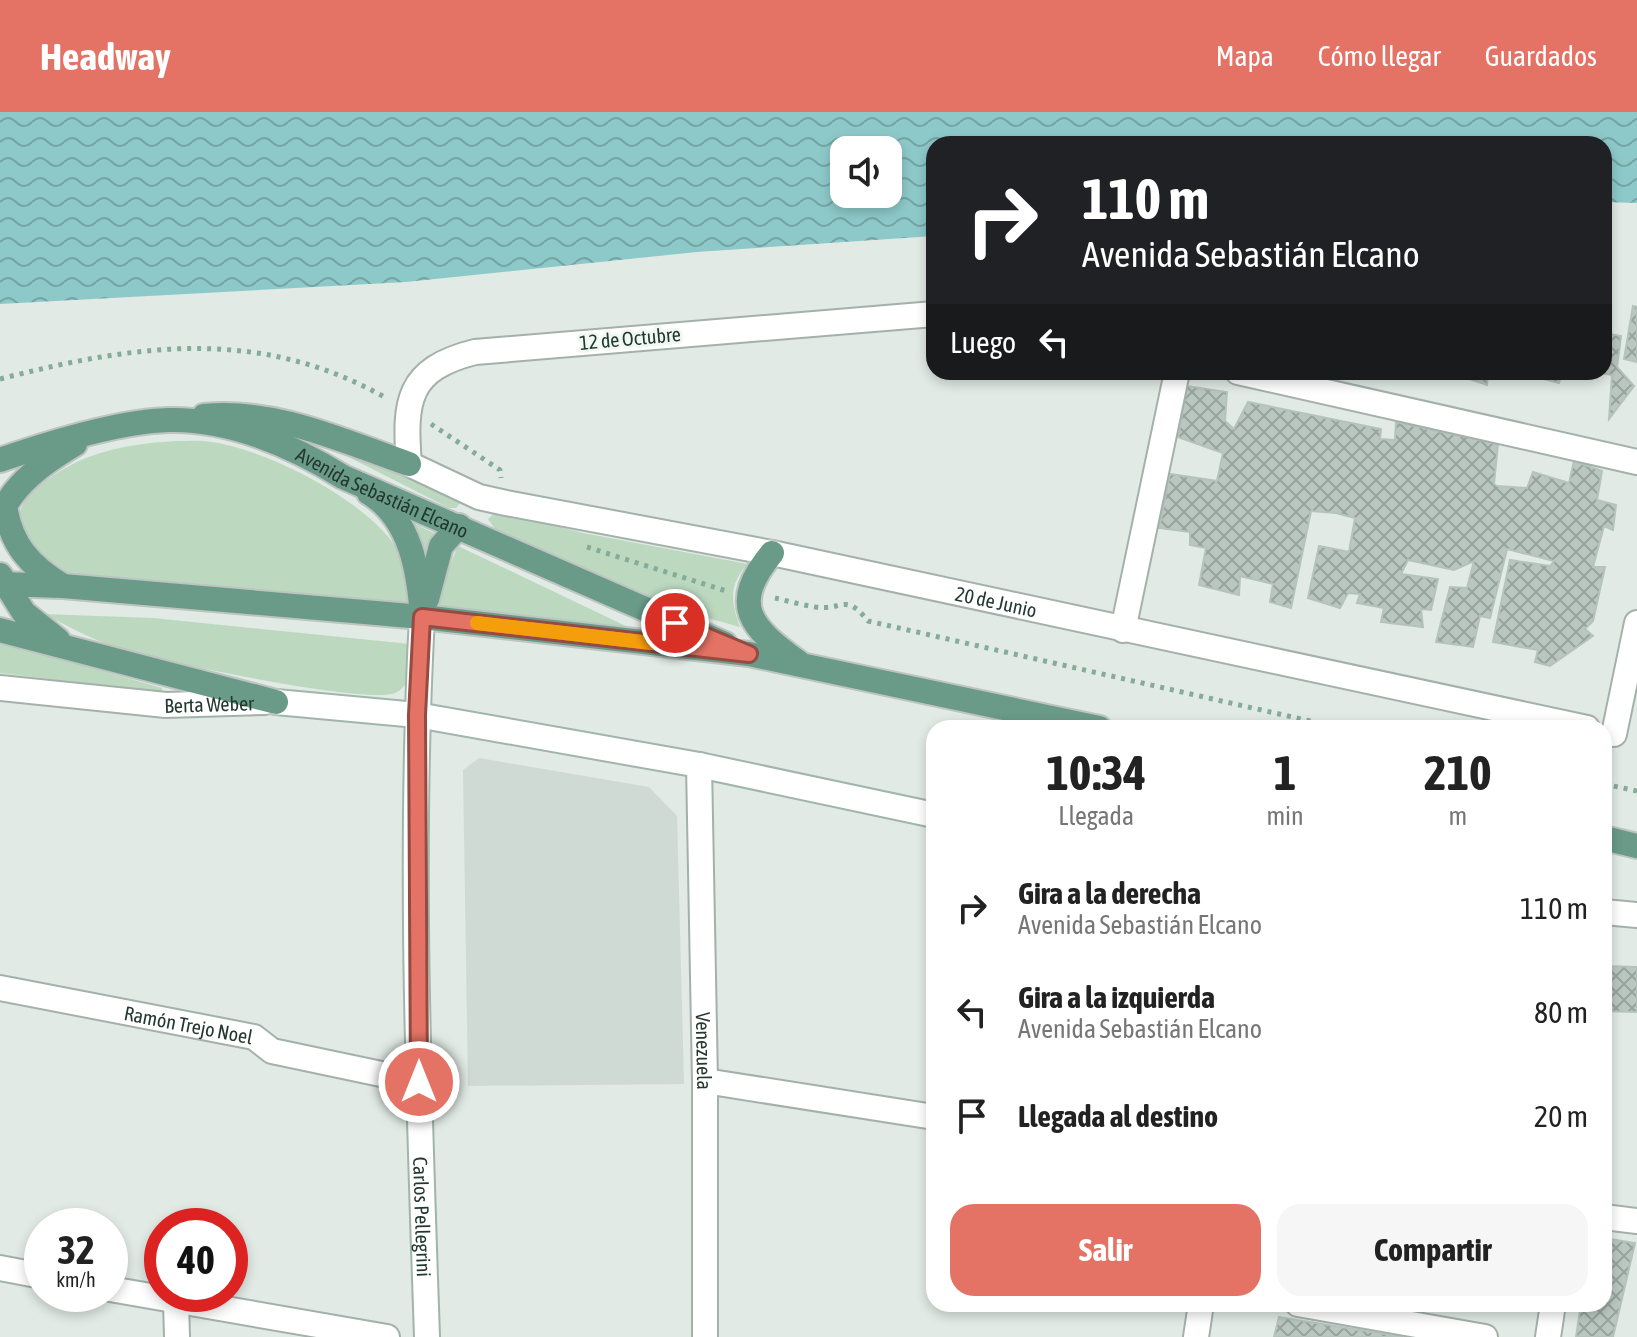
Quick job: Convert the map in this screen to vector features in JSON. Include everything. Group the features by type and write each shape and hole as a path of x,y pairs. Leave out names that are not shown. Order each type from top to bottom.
{"main road":[{"path":"169,420 237,413 276,419 409,464"},
{"name":"Avenida Sebastián Elcano","path":"0,460 57,440 169,420 212,425 287,446 343,477 749,654"},
{"path":"63,586 27,560 15,542 2,511 48,460 91,435"},
{"path":"343,477 377,498 403,534 414,554 422,617"},
{"path":"422,617 441,546 459,526"},
{"path":"772,553 757,571 746,594 748,611 778,648 804,666"},
{"path":"1,581 24,613 67,646"},
{"name":"Avenida Sebastián Elcano","path":"1,581 422,617 749,654 1061,720"},
{"path":"0,630 276,702"},
{"path":"1612,840 1637,846"}],"street":[{"name":"12 de Octubre","path":"409,464 406,418 410,401 425,374 446,360 475,352 926,315"},
{"path":"1123,630 1175,380"},
{"path":"1273,380 1637,462"},
{"name":"20 de Junio","path":"409,464 479,497 772,553 1549,720"},
{"path":"459,526 479,497"},
{"name":"Carlos Pellegrini","path":"422,617 417,715 419,1082 427,1337"},
{"path":"1618,735 1637,623"},
{"name":"Berta Weber","path":"0,688 166,705 276,702 417,715"},
{"path":"417,715 699,765 926,813"},
{"name":"Venezuela","path":"699,765 705,1081 705,1337"},
{"path":"1612,913 1637,915"},
{"name":"Ramón Trejo Noel","path":"0,988 254,1037 272,1051 419,1082"},
{"path":"705,1081 926,1116"},
{"path":"1612,1218 1637,1221"},
{"path":"0,1268 24,1273"},
{"path":"176,1312 177,1337"},
{"path":"236,1312 387,1337"},
{"path":"1196,1337 1200,1312"},
{"path":"1343,1312 1485,1337"},
{"path":"1548,1337 1552,1312"}],"path":[{"path":"1612,786 1637,791"}],"shaded area":[{"path":"479,758 649,787 677,816 684,1084 468,1086 463,770"}],"green space":[{"path":"175,441 212,442 262,456 319,483 346,500 389,538 402,558 411,607 67,575 33,558 22,533 19,514 28,497 38,487 69,466 102,452"},
{"path":"331,448 383,464 460,497 460,503 456,508 449,508"},
{"path":"497,511 583,533 748,564 734,586 735,610 740,627 654,603 497,532 488,519"},
{"path":"402,518 440,536 427,562"},
{"path":"458,546 651,638 433,607"},
{"path":"44,614 153,618 410,644 410,672 405,684 395,693 345,693 304,687 137,653 97,640"},
{"path":"0,642 162,688 162,693 0,673"}],"water":[{"path":"0,112 1637,112 1637,203 1612,202 1612,136 926,136 926,237 697,252 406,282 0,304"}],"building":[{"path":"1633,306 1637,307 1637,362 1624,359"},
{"path":"1612,334 1621,336 1617,367 1634,386 1609,419"},
{"path":"1187,386 1227,392 1225,421 1234,429 1248,402 1381,429 1380,439 1395,440 1396,422 1498,444 1494,484 1497,486 1527,488 1533,472 1569,483 1574,461 1602,471 1597,500 1616,505 1613,530 1604,526 1593,567 1605,567 1593,621 1585,629 1593,636 1550,666 1535,662 1538,650 1493,642 1510,560 1550,566 1554,561 1507,549 1490,618 1480,616 1473,647 1436,642 1450,587 1467,588 1474,561 1454,570 1408,560 1401,574 1438,579 1431,610 1421,609 1423,627 1381,622 1384,608 1357,603 1360,594 1348,593 1340,608 1308,598 1319,546 1349,552 1355,518 1336,513 1311,511 1291,608 1270,602 1273,584 1240,576 1239,595 1199,585 1206,548 1190,545 1190,532 1159,528 1170,474 1217,481 1223,453 1178,437"},
{"path":"1612,966 1637,967 1637,1012 1612,1011"},
{"path":"1612,1239 1635,1243 1613,1337 1576,1337 1580,1312 1612,1312"},
{"path":"1279,1317 1403,1337 1274,1337"}],"slow traffic":[{"path":"477,623 651,643"}],"route":[{"path":"419,1082 417,715 422,617 749,654 675,623"}]}
